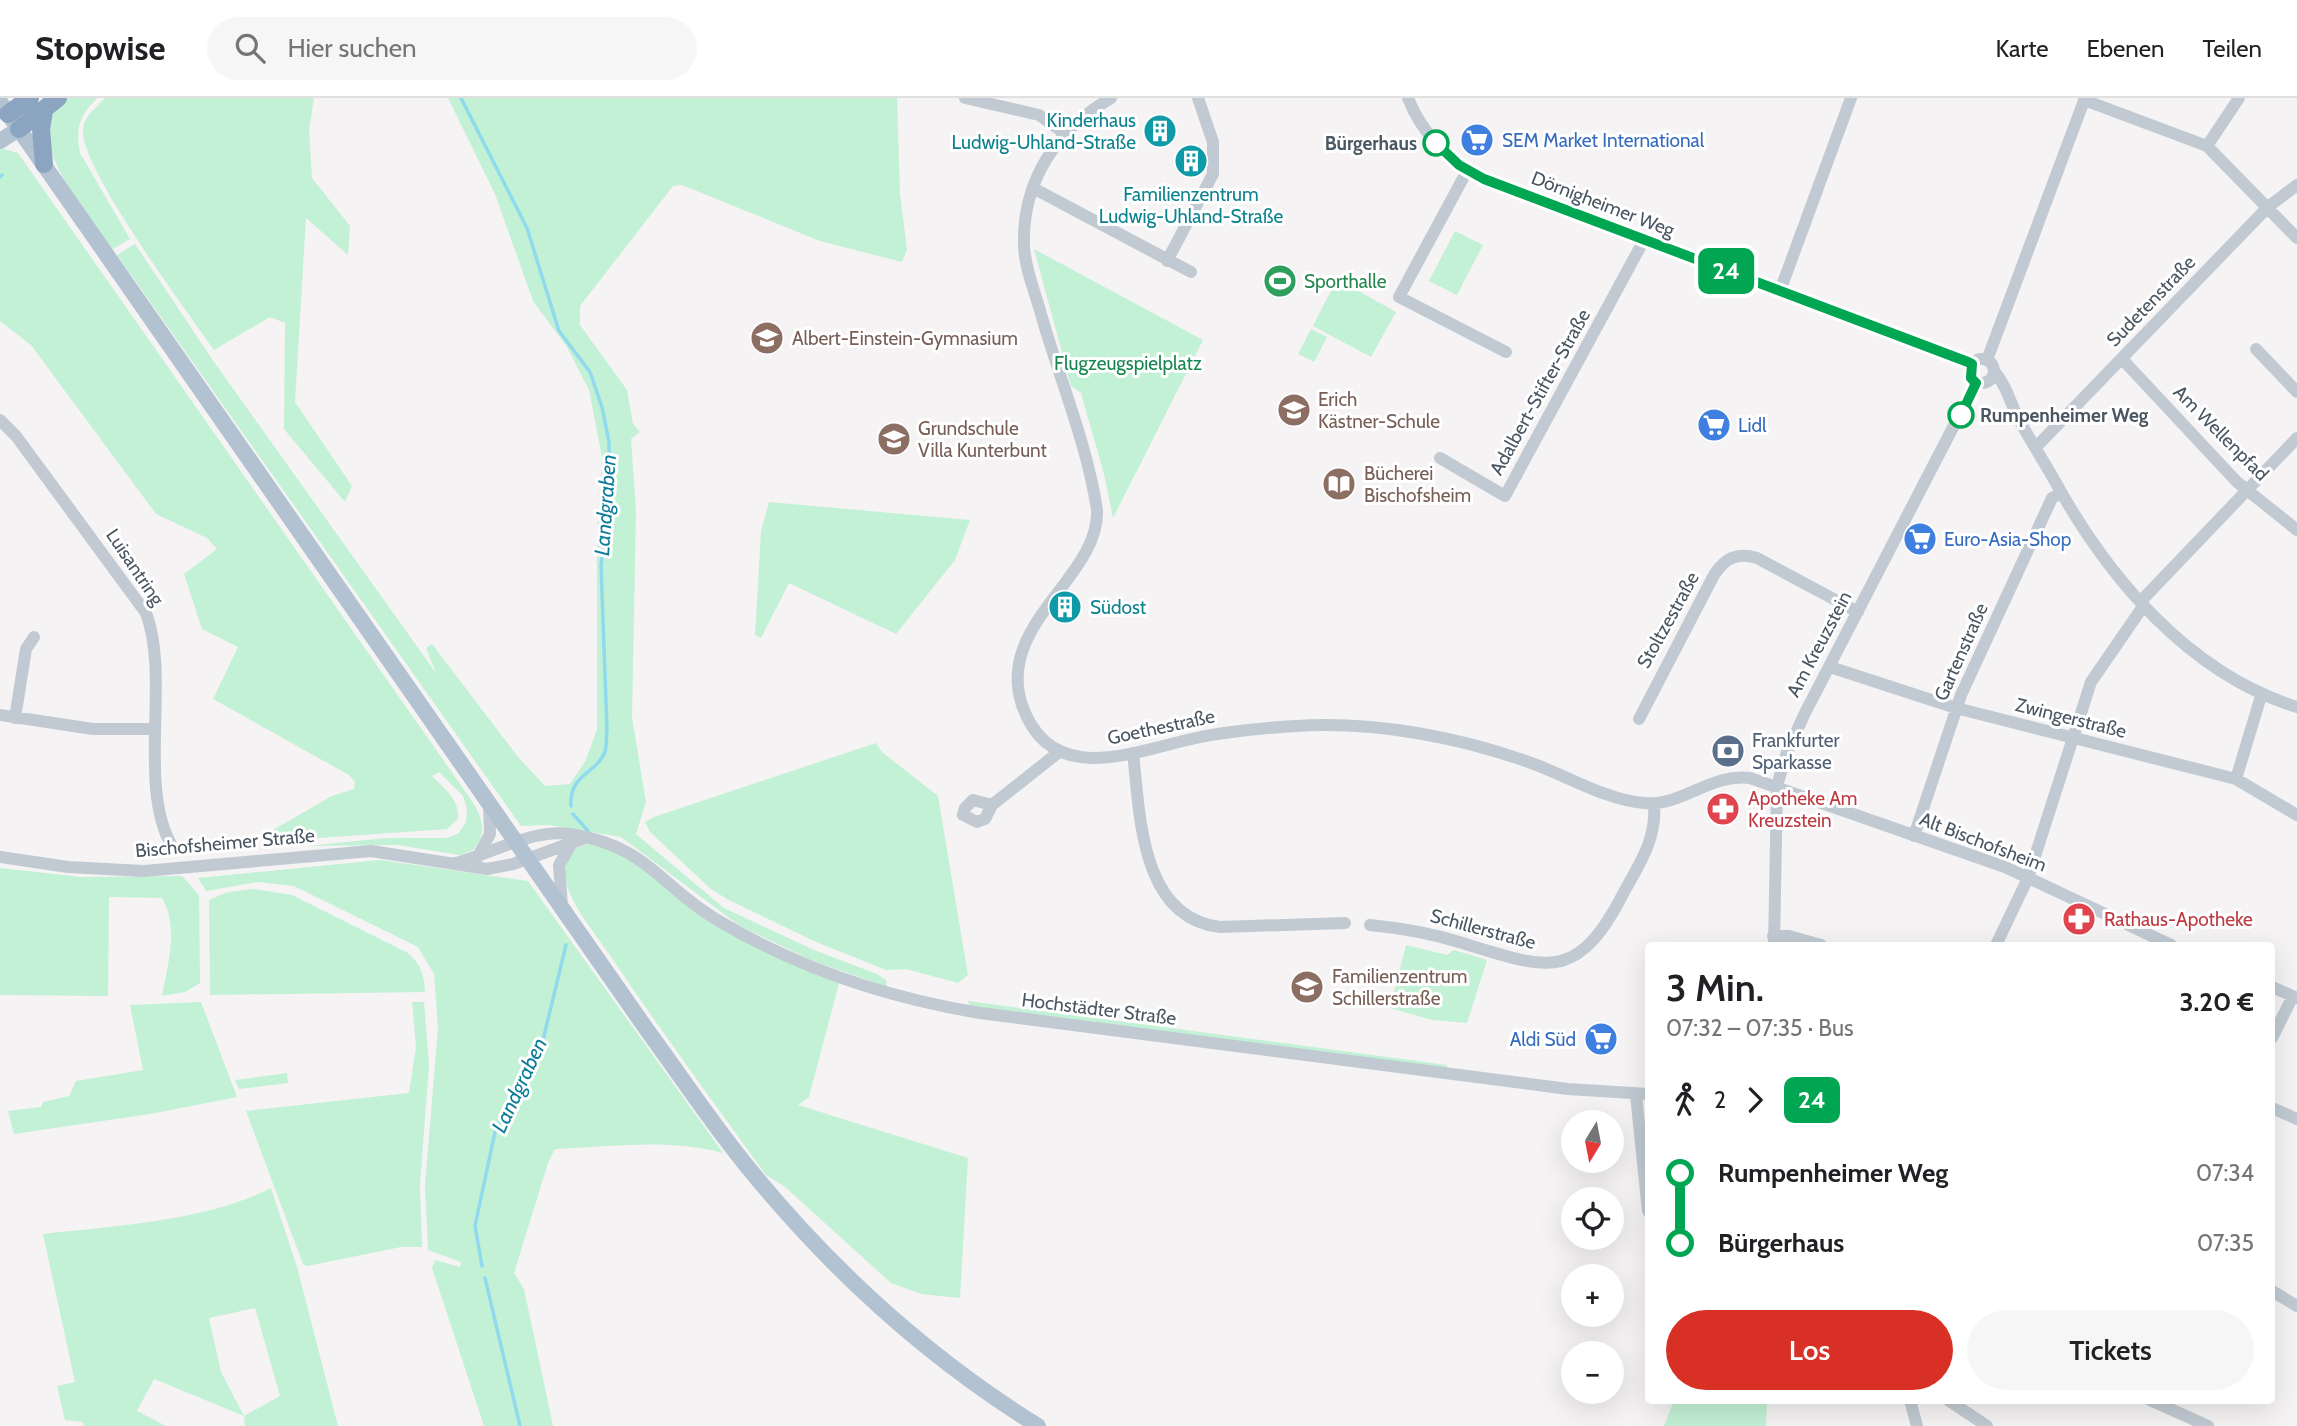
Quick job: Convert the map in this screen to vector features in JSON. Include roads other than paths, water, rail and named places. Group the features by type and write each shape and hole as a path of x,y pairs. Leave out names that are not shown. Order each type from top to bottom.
{"highway":[{"path":"7,116 30,98"},
{"path":"7,116 44,111 58,98"},
{"path":"44,111 41,129 44,164"}],"main road":[{"path":"0,141 7,116"},
{"path":"7,116 44,164 421,707 722,1133 792,1219 852,1282 933,1353 1038,1426"}],"street":[{"path":"965,98 1039,115 1064,133"},
{"path":"992,805 1059,752 1037,731 1023,706 1019,687 1020,664 1032,631 1044,609 1090,544 1096,528 1097,510 1026,261 1025,228 1032,188 1043,162 1064,133 1111,98"},
{"path":"1167,261 1213,174 1213,142 1198,98"},
{"name":"Dörnigheimer Weg","path":"1408,98 1414,113 1436,143 1467,171 1972,364"},
{"path":"1780,291 1851,98"},
{"path":"2207,145 2239,98"},
{"path":"1990,366 2084,99 2207,145 2297,238"},
{"path":"1467,171 1399,297 1506,352"},
{"name":"Sudetenstraße","path":"2036,447 2268,208 2297,185"},
{"path":"1032,188 1191,272"},
{"name":"Adalbert-Stifter-Straße","path":"1440,458 1505,496 1644,240"},
{"path":"2256,349 2297,392"},
{"path":"2013,407 1970,373 1972,364 1979,359 1990,366 2036,447 2061,493 2086,532 2143,603 2186,646 2231,679 2261,696 2297,707"},
{"name":"Am Wellenpfad","path":"2122,359 2248,491 2297,530"},
{"name":"Am Kreuzstein","path":"1774,940 1777,786 1795,733 1990,366"},
{"name":"Luisantring","path":"0,420 16,436 143,608 151,635 160,816 173,848"},
{"path":"1997,942 2028,878 2095,673 2143,603 2297,438"},
{"name":"Gartenstraße","path":"1914,836 1956,708 2052,498 2061,493"},
{"name":"Stoltzestraße","path":"1639,719 1714,575 1730,558 1742,555 1757,558 1858,612"},
{"path":"15,718 26,649 34,636"},
{"name":"Zwingerstraße","path":"1830,667 1956,708 2236,779 2297,815"},
{"path":"2236,779 2261,696"},
{"path":"0,715 93,729 155,729"},
{"name":"Goethestraße","path":"1059,752 1087,759 1133,753 1199,737 1274,727 1373,728 1480,747 1618,796 1654,804"},
{"path":"1133,753 1142,828 1151,862 1161,887 1186,917 1204,925 1220,927 1345,923"},
{"path":"1654,804 1730,777 1750,778 1777,786"},
{"name":"Alt Bischofsheim","path":"1777,786 2028,878 2165,942"},
{"path":"477,858 490,834 489,803"},
{"name":"Schillerstraße","path":"1370,925 1441,936 1528,964 1551,964 1574,956 1604,931 1623,895 1654,834 1654,804"},
{"name":"Hochstädter Straße","path":"516,842 556,833 626,849 710,915 777,951 838,977 913,1000 980,1013 1642,1095"},
{"path":"528,859 579,840"},
{"path":"562,906 559,865 579,840"},
{"name":"Bischofsheimer Straße","path":"452,864 477,858 516,842"},
{"name":"Bischofsheimer Straße","path":"0,857 68,867 144,871 371,851 487,869 528,859"},
{"path":"1774,940 1789,936 1810,942"},
{"path":"2275,988 2295,997 2275,1033"},
{"path":"1642,1095 1645,1138"},
{"path":"2275,1109 2297,1119"},
{"path":"2275,1293 2297,1306"},
{"path":"1911,1404 1917,1426"},
{"path":"1954,1404 1987,1426"},
{"path":"2159,1404 2208,1426"}],"waterway":[{"name":"Landgraben","path":"461,98 527,228 559,331 590,372 602,407 609,442 609,507 601,565 606,747 601,760 574,787 571,806"},
{"name":"Landgraben","path":"573,814 588,831"},
{"name":"Landgraben","path":"482,1266 475,1226 495,1132 543,1040 566,945"},
{"name":"Landgraben","path":"485,1278 520,1426"}],"place":[{"name":"Kinderhaus Ludwig-Uhland-Straße","path":"1160,131"},
{"name":"SEM Market International","path":"1477,140"},
{"name":"Bürgerhaus","path":"1436,143"},
{"name":"Familienzentrum Ludwig-Uhland-Straße","path":"1191,161"},
{"name":"Sporthalle","path":"1280,281"},
{"name":"Albert-Einstein-Gymnasium","path":"767,338"},
{"name":"Erich Kästner-Schule","path":"1294,410"},
{"name":"Rumpenheimer Weg","path":"1961,415"},
{"name":"Lidl","path":"1714,425"},
{"name":"Grundschule Villa Kunterbunt","path":"894,439"},
{"name":"Bücherei Bischofsheim","path":"1339,484"},
{"name":"Euro-Asia-Shop","path":"1920,539"},
{"name":"Südost","path":"1065,607"},
{"name":"Frankfurter Sparkasse","path":"1728,751"},
{"name":"Apotheke Am Kreuzstein","path":"1723,809"},
{"name":"Rathaus-Apotheke","path":"2079,919"},
{"name":"Familienzentrum Schillerstraße","path":"1307,987"},
{"name":"Aldi Süd","path":"1601,1039"}],"park label":[{"name":"Flugzeugspielplatz","path":"1128,363"}]}
